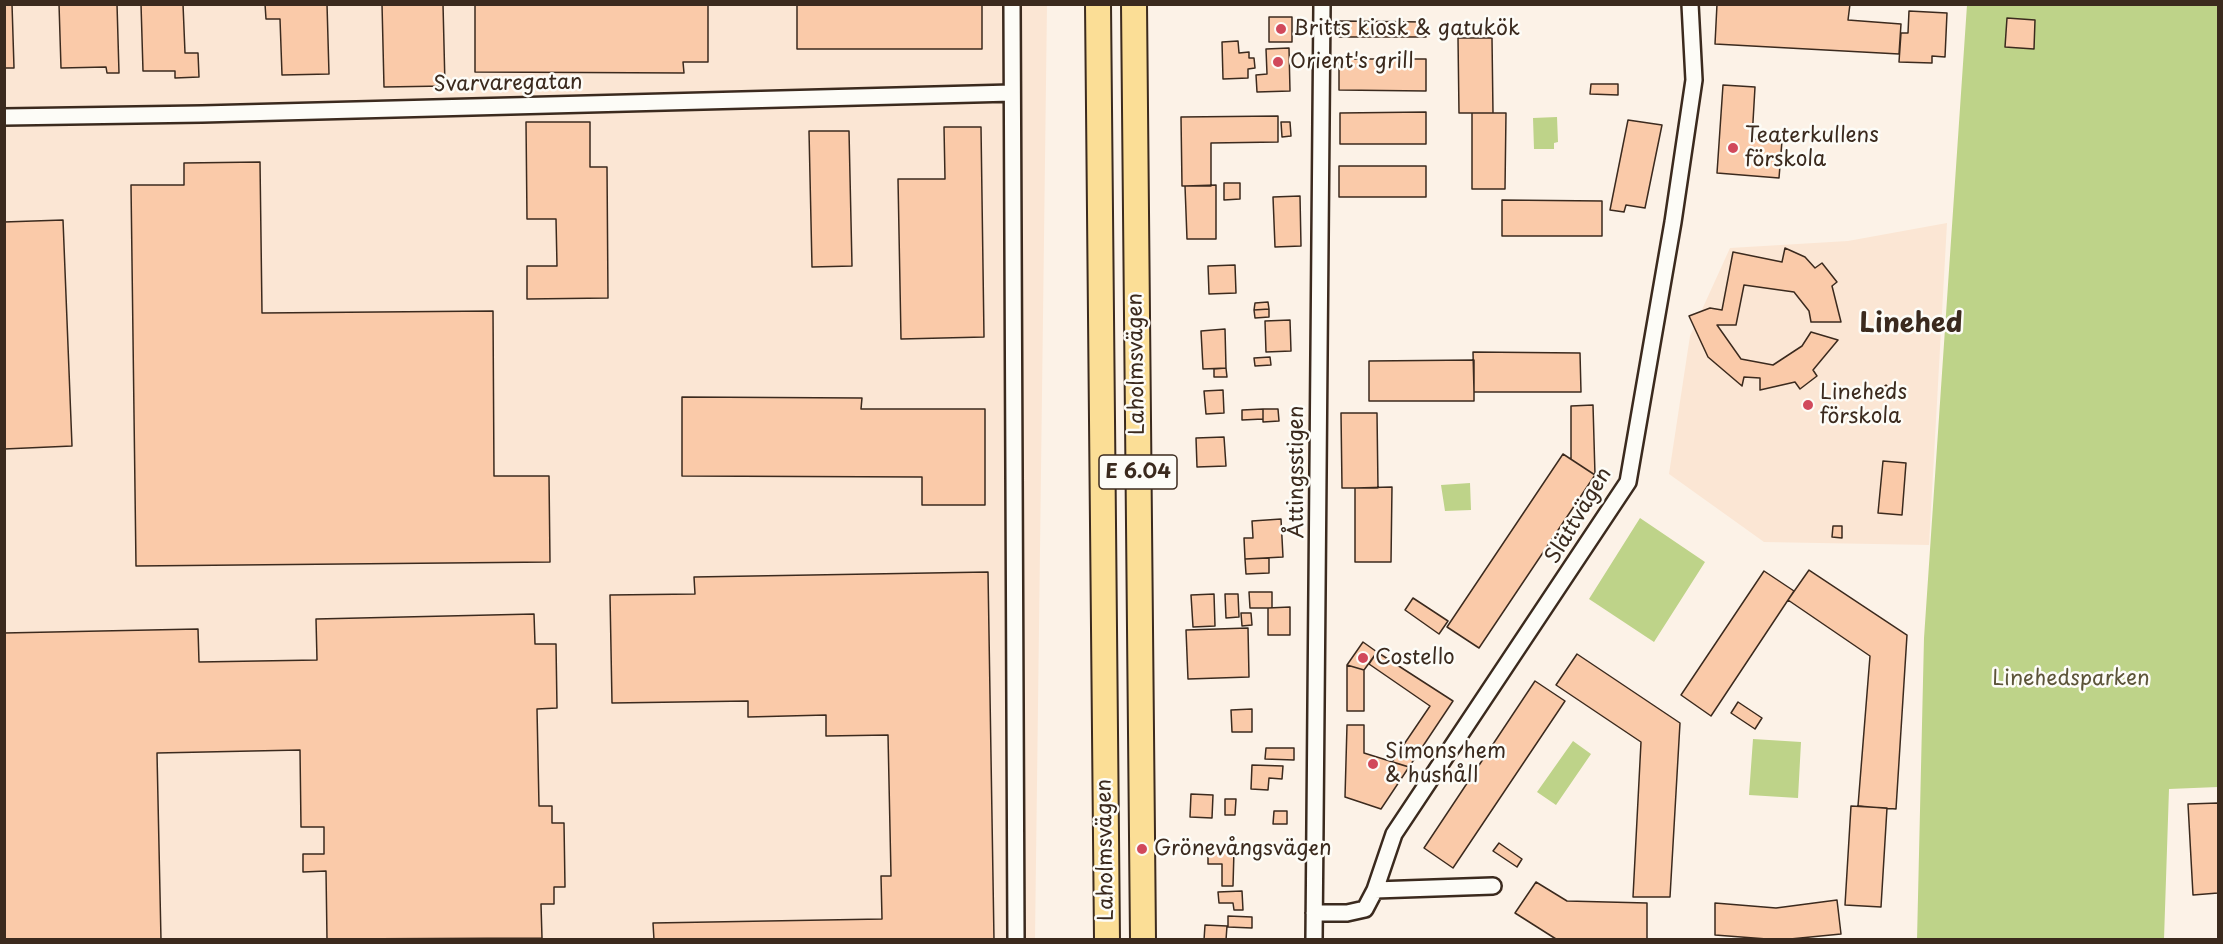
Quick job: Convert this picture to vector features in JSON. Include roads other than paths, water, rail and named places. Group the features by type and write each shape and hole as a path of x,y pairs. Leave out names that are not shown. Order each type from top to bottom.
{"highway":[{"name":"Laholmsvägen","path":"1098,4 1107,939"},
{"name":"Laholmsvägen","path":"1134,4 1143,939"}],"street":[{"path":"1012,4 1017,939"},
{"name":"Åttingsstigen","path":"1314,939 1322,4"},
{"name":"Slättvägen","path":"1314,913 1347,913 1365,909 1375,890 1394,834 1628,482 1673,222 1694,80 1690,4"},
{"name":"Svarvaregatan","path":"4,117 1012,93"},
{"path":"1375,890 1493,886"}],"place":[{"name":"Britts kiosk & gatukök","path":"1281,29"},
{"name":"Orient's grill","path":"1278,62"},
{"name":"Teaterkullens förskola","path":"1733,148"},
{"name":"Lineheds förskola","path":"1808,405"},
{"name":"Costello","path":"1363,658"},
{"name":"Simons hem & hushåll","path":"1373,764"},
{"name":"Grönevångsvägen","path":"1142,849"}],"district":[{"name":"Linehed","path":"1911,325"}],"park label":[{"name":"Linehedsparken","path":"2071,679"}]}
